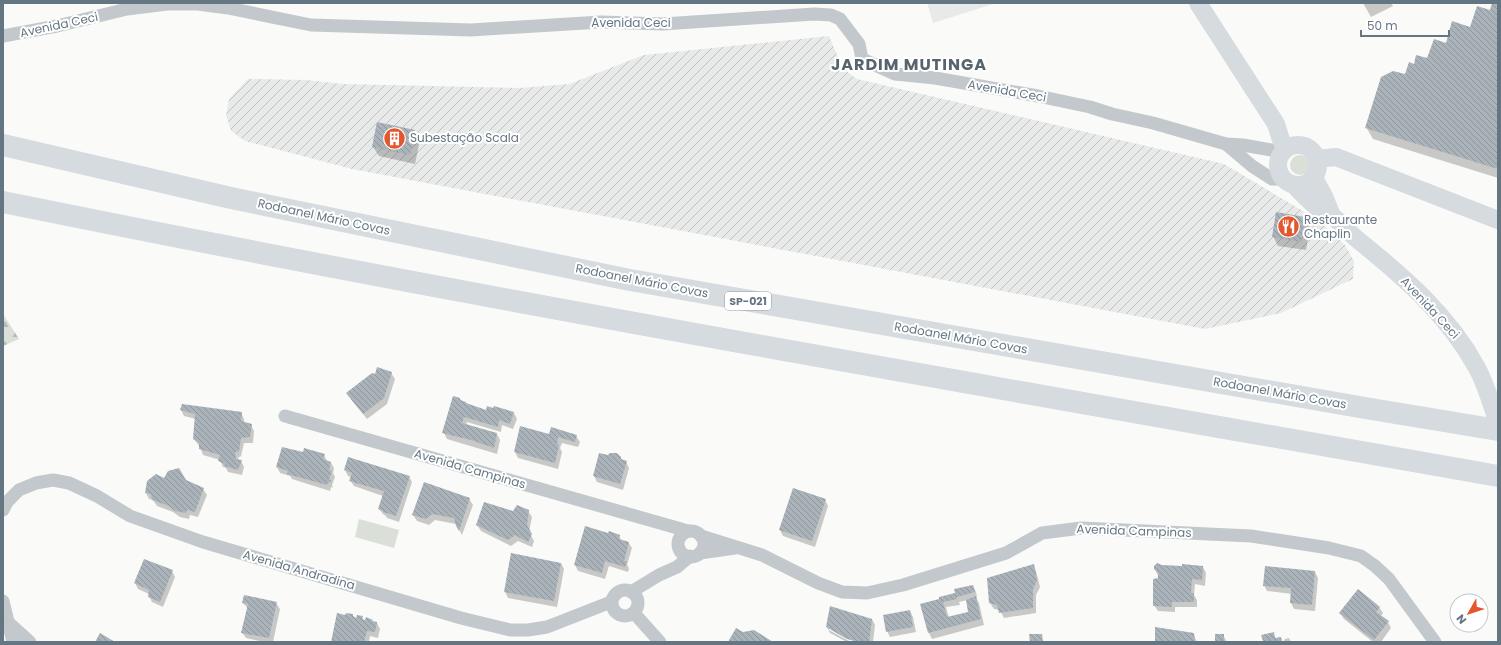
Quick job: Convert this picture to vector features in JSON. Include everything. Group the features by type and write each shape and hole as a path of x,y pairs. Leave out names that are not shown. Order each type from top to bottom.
{"highway":[{"name":"Rodoanel Mário Covas","path":"3,145 231,198 630,280 1498,430"},
{"path":"3,202 203,243 685,333 1498,476"}],"main road":[{"path":"1198,3 1276,124 1281,140 1289,148"},
{"path":"1304,145 1312,150 1317,158 1318,169 1314,178 1305,184 1289,182 1280,174 1277,163 1289,148 1304,145"},
{"path":"1317,158 1336,158 1498,220"},
{"name":"Avenida Ceci","path":"1314,178 1324,196 1332,216"},
{"name":"Avenida Ceci","path":"1289,182 1321,211 1332,216 1349,233 1419,293 1444,319 1460,340 1478,369 1498,422"}],"street":[{"name":"Avenida Ceci","path":"3,36 57,26 127,9 167,4 198,4 228,8 311,25 470,30 601,22 663,24 814,14 831,15 840,19 859,44 862,59 894,74 935,78 1038,96 1153,123 1226,144 1289,148"},
{"name":"Avenida Ceci","path":"1226,144 1272,179 1289,182"},
{"name":"Avenida Campinas","path":"285,416 655,522 687,546 739,547"},
{"name":"Avenida Andradina","path":"3,510 7,502 19,490 36,482 53,480 69,484 97,496 130,516 196,540 462,618 510,630 528,630 548,627 611,602"},
{"name":"Avenida Campinas","path":"687,546 696,532 701,536 762,555 818,583 842,592 867,593 903,585 1006,553 1042,533 1081,528 1251,536 1330,548 1361,556 1389,579 1435,642"},
{"path":"631,592 659,575 677,567 687,546"},
{"path":"625,590 631,592 636,596 638,602 634,613 622,617 616,614 612,609 611,602 613,596 618,591 625,590"},
{"path":"3,601 13,642"},
{"path":"634,613 660,642"},
{"path":"9,623 30,642"}],"shaded area":[{"path":"927,3 996,3 933,23"},
{"path":"829,36 843,69 857,79 1224,164 1318,220 1345,245 1354,261 1353,279 1281,313 1205,329 352,169 245,141 231,131 226,115 229,99 248,79 306,80 343,84 520,88 569,84 644,55"}],"green space":[{"path":"1300,155 1307,158 1310,165 1307,172 1300,175 1293,172 1290,165 1293,158"},
{"path":"3,314 19,339 3,346"},
{"path":"359,519 399,530 394,548 355,537"}],"building":[{"path":"1492,3 1498,3 1498,169 1365,128 1381,77 1393,71 1405,74 1409,62 1414,64 1416,55 1427,58 1434,39 1446,43 1452,21 1470,27 1477,6 1490,10"},
{"name":"Subestação Scala","path":"377,122 415,130 410,155 372,147"},
{"name":"Restaurante Chaplin","path":"1276,212 1305,217 1301,242 1272,237"},
{"path":"377,367 392,372 384,398 363,414 346,393 372,373 375,374"},
{"path":"453,396 460,398 460,400 466,403 486,410 487,406 493,408 494,406 514,412 510,424 499,420 498,427 464,417 462,423 497,433 494,448 471,440 442,433"},
{"path":"182,404 242,412 241,421 252,424 250,437 241,438 239,451 235,452 236,459 242,460 238,470 224,466 225,464 218,461 220,455 199,449 199,443 193,439 195,414 180,410"},
{"path":"520,426 549,434 551,427 577,435 575,442 558,437 557,444 559,445 555,463 514,452"},
{"path":"282,447 303,452 304,448 325,454 323,459 331,462 329,470 332,471 329,480 331,480 330,483 328,482 327,485 287,474 288,471 276,467"},
{"path":"599,453 608,455 610,453 617,453 621,459 627,461 620,484 593,476"},
{"path":"348,457 410,476 396,516 378,509 384,491 349,481 352,473 344,470"},
{"path":"179,468 186,480 204,488 195,512 187,510 186,513 175,511 169,506 152,500 151,494 145,493 147,481 156,474 164,478 168,471"},
{"path":"424,482 470,498 459,531 454,518 432,514 426,519 412,515"},
{"path":"793,488 826,499 812,541 779,530"},
{"path":"484,502 513,511 517,505 529,510 527,525 532,534 528,542 515,535 508,540 476,525"},
{"path":"585,526 620,535 619,539 629,542 624,561 627,561 625,567 605,561 602,573 574,565"},
{"path":"511,553 561,563 554,601 504,592"},
{"path":"144,559 173,570 160,602 148,597 149,590 134,583"},
{"path":"1157,563 1162,565 1182,566 1182,564 1203,566 1202,580 1192,579 1191,593 1194,593 1194,602 1172,602 1172,607 1153,606 1153,579 1158,578 1158,573 1154,569 1154,566"},
{"path":"1034,564 1037,580 1033,589 1033,608 999,613 997,605 989,603 987,578"},
{"path":"1265,566 1315,571 1312,605 1290,603 1291,588 1263,586"},
{"path":"973,585 975,592 957,597 957,599 943,602 947,617 968,612 966,600 976,596 981,619 928,633 920,604 955,593 954,589"},
{"path":"1358,589 1380,607 1376,612 1389,621 1374,640 1339,613"},
{"path":"244,595 277,602 269,638 241,633 248,604 242,603"},
{"path":"830,606 872,619 869,642 860,642 847,639 826,627"},
{"path":"910,610 913,627 886,632 883,615"},
{"path":"337,613 345,615 346,613 353,614 356,618 357,615 363,616 362,619 365,620 366,617 377,622 375,632 367,631 364,642 331,642"},
{"path":"1155,627 1194,633 1195,642 1155,642"},
{"path":"736,628 743,632 754,630 773,642 728,642"},
{"path":"1274,632 1275,638 1281,637 1282,642 1263,641 1261,635"},
{"path":"100,633 115,642 95,642"},
{"path":"1029,634 1042,634 1043,642 1030,642"},
{"path":"1215,634 1224,634 1224,642 1215,642"}],"place":[{"name":"Subestação Scala","path":"394,138"},
{"name":"Restaurante Chaplin","path":"1288,227"}],"district":[{"name":"JARDIM MUTINGA","path":"909,64"}]}
